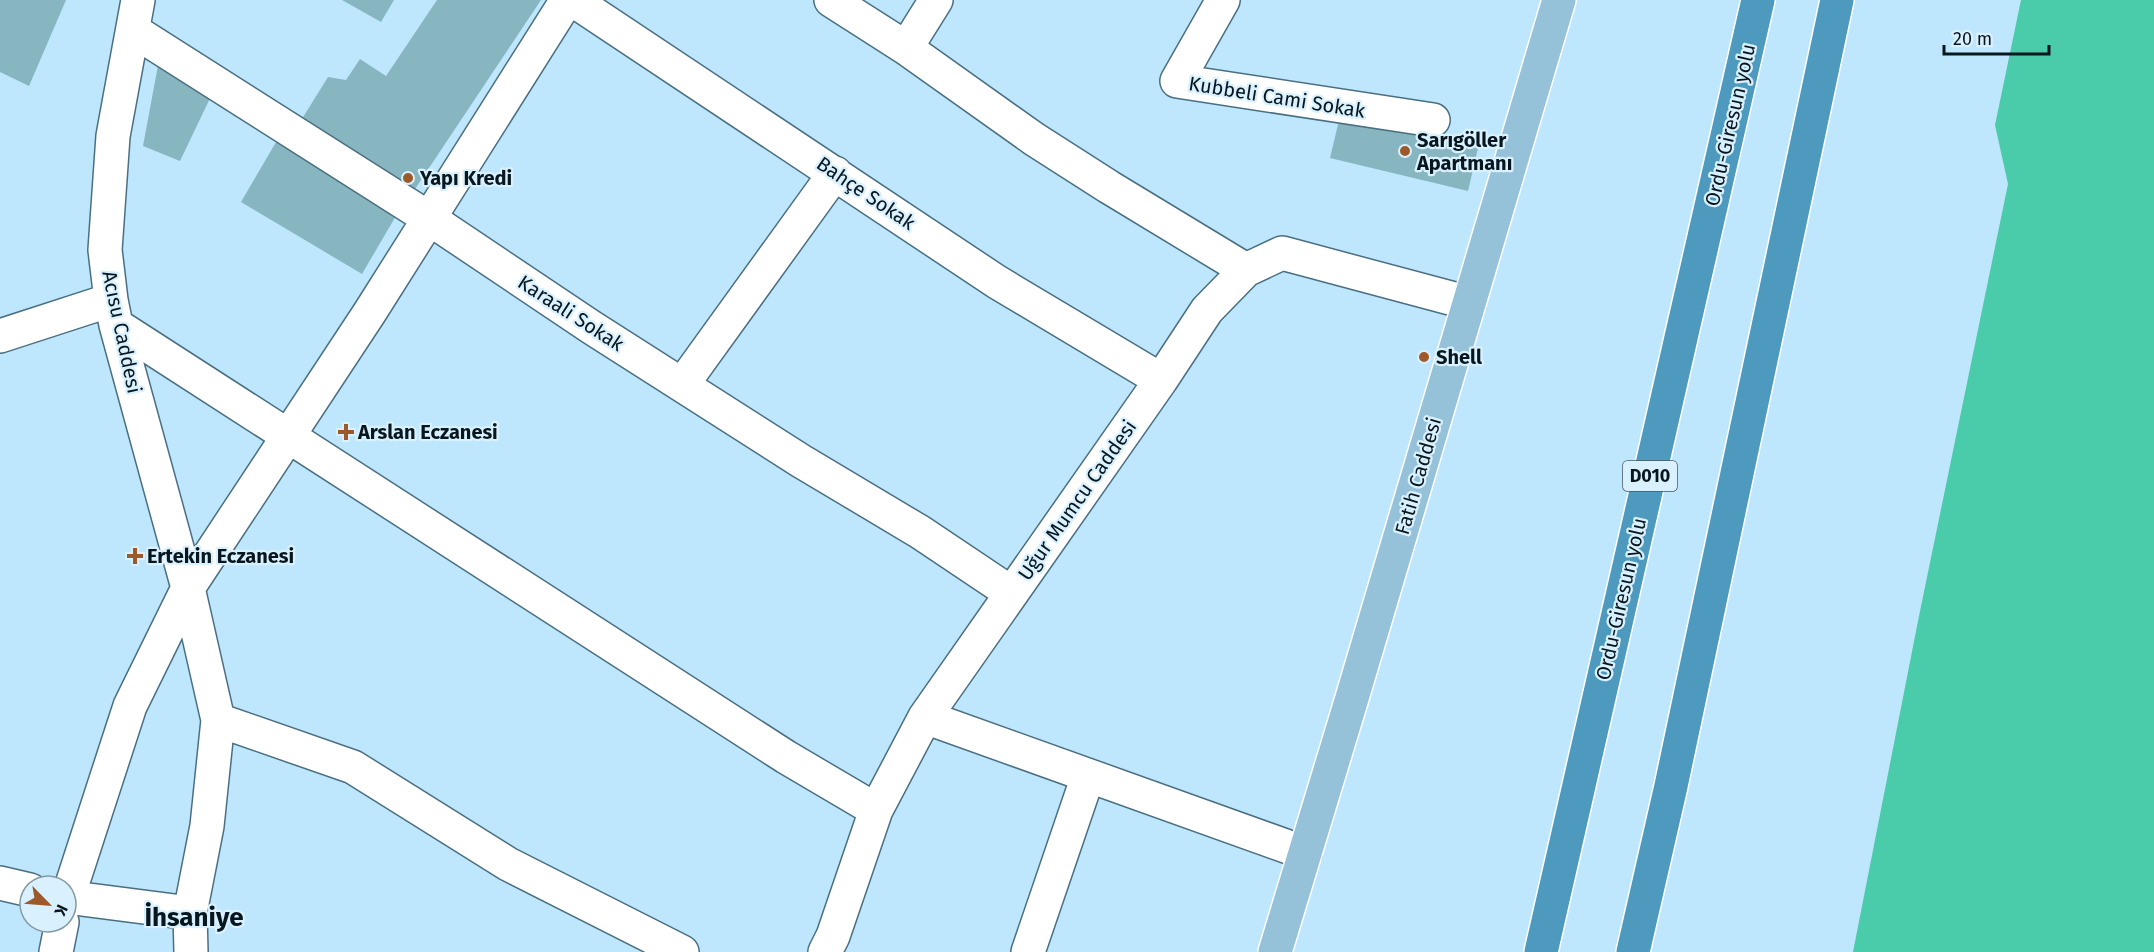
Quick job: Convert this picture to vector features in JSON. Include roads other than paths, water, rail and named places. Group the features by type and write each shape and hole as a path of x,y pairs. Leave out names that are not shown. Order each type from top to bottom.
{"highway":[{"name":"Ordu-Giresun yolu","path":"1541,952 1758,0"},
{"path":"1633,952 1674,774 1837,0"}],"main road":[{"name":"Fatih Caddesi","path":"1275,952 1559,0"}],"street":[{"path":"75,874 130,706 188,588 430,219 567,0"},
{"name":"Bahçe Sokak","path":"573,0 997,282 1161,380"},
{"path":"831,0 906,48 1034,139 1246,270"},
{"path":"906,48 936,0"},
{"name":"Kubbeli Cami Sokak","path":"1223,0 1177,81 1433,120"},
{"name":"Karaali Sokak","path":"136,15 430,219 591,327 801,461 920,532 1011,593"},
{"name":"Acısu Caddesi","path":"136,15 113,136 105,250 113,312 188,588 218,720 207,826 190,913 191,952"},
{"path":"682,385 835,173"},
{"name":"Uğur Mumcu Caddesi","path":"825,952 833,936 876,810 925,717 1161,380 1207,310 1246,270 1282,253 1469,303"},
{"path":"0,336 113,312 288,436 786,757 876,810"},
{"path":"925,717 1305,853"},
{"path":"218,720 353,767 508,864 682,952"},
{"path":"1028,952 1088,776"},
{"path":"0,884 18,888"},
{"path":"78,906 190,913"},
{"path":"56,952 59,934"}],"place":[{"name":"Sarıgöller Apartmanı","path":"1405,151"},
{"name":"Yapı Kredi","path":"408,178"},
{"name":"Shell","path":"1424,357"},
{"name":"Arslan Eczanesi","path":"346,432"},
{"name":"Ertekin Eczanesi","path":"135,556"}],"district":[{"name":"İhsaniye","path":"194,917"}]}
